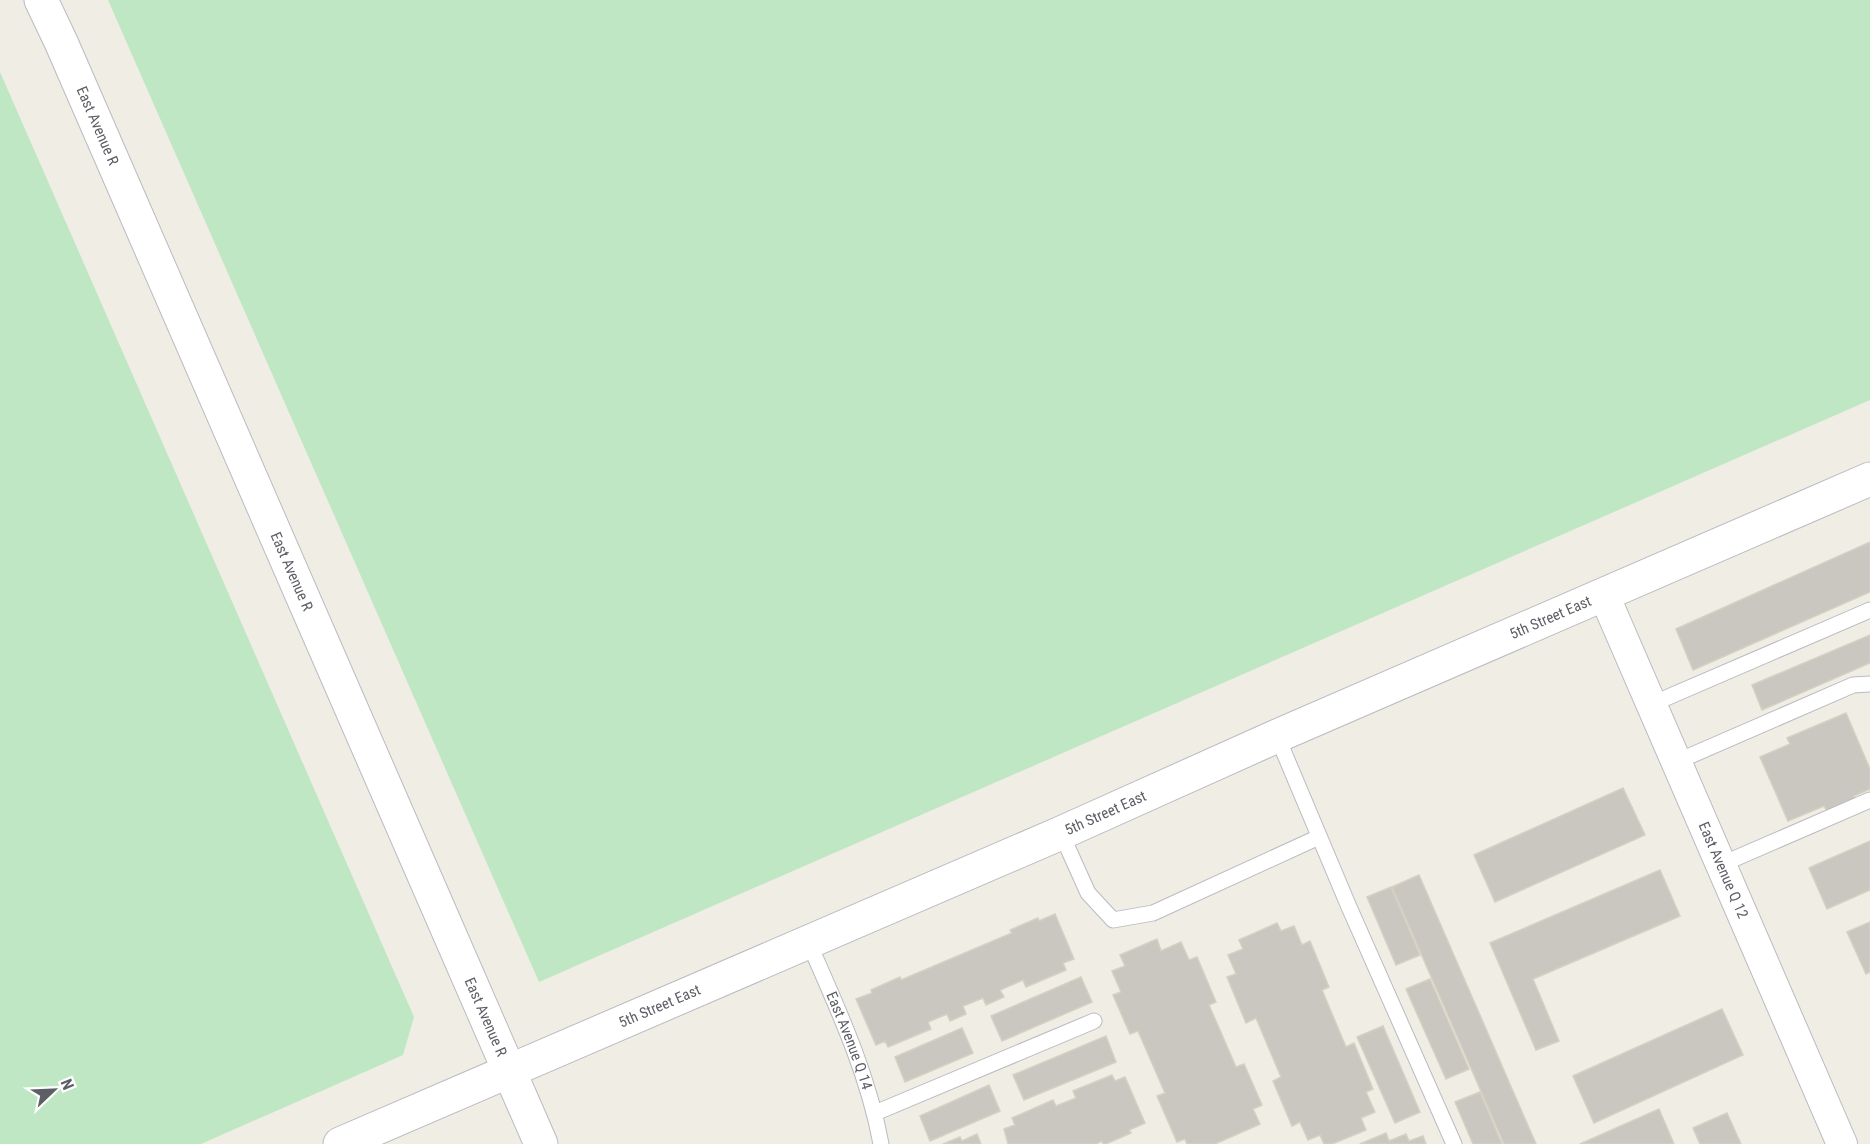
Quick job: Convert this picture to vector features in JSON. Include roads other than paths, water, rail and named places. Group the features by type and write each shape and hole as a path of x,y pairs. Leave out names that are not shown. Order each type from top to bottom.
{"street":[{"name":"East Avenue R","path":"40,0 66,53 541,1144"},
{"name":"5th Street East","path":"340,1144 1061,833 1277,736 1870,479"},
{"name":"East Avenue Q 12","path":"1604,595 1842,1144"}],"lane":[{"path":"1652,704 1870,610"},
{"path":"1676,762 1853,685 1870,684"},
{"path":"1277,736 1454,1144"},
{"path":"1720,865 1870,800"},
{"path":"1061,833 1088,892 1113,920 1154,913 1319,837"},
{"name":"East Avenue Q 14","path":"808,941 858,1058 875,1113 881,1144"},
{"path":"875,1113 1095,1021"}]}
